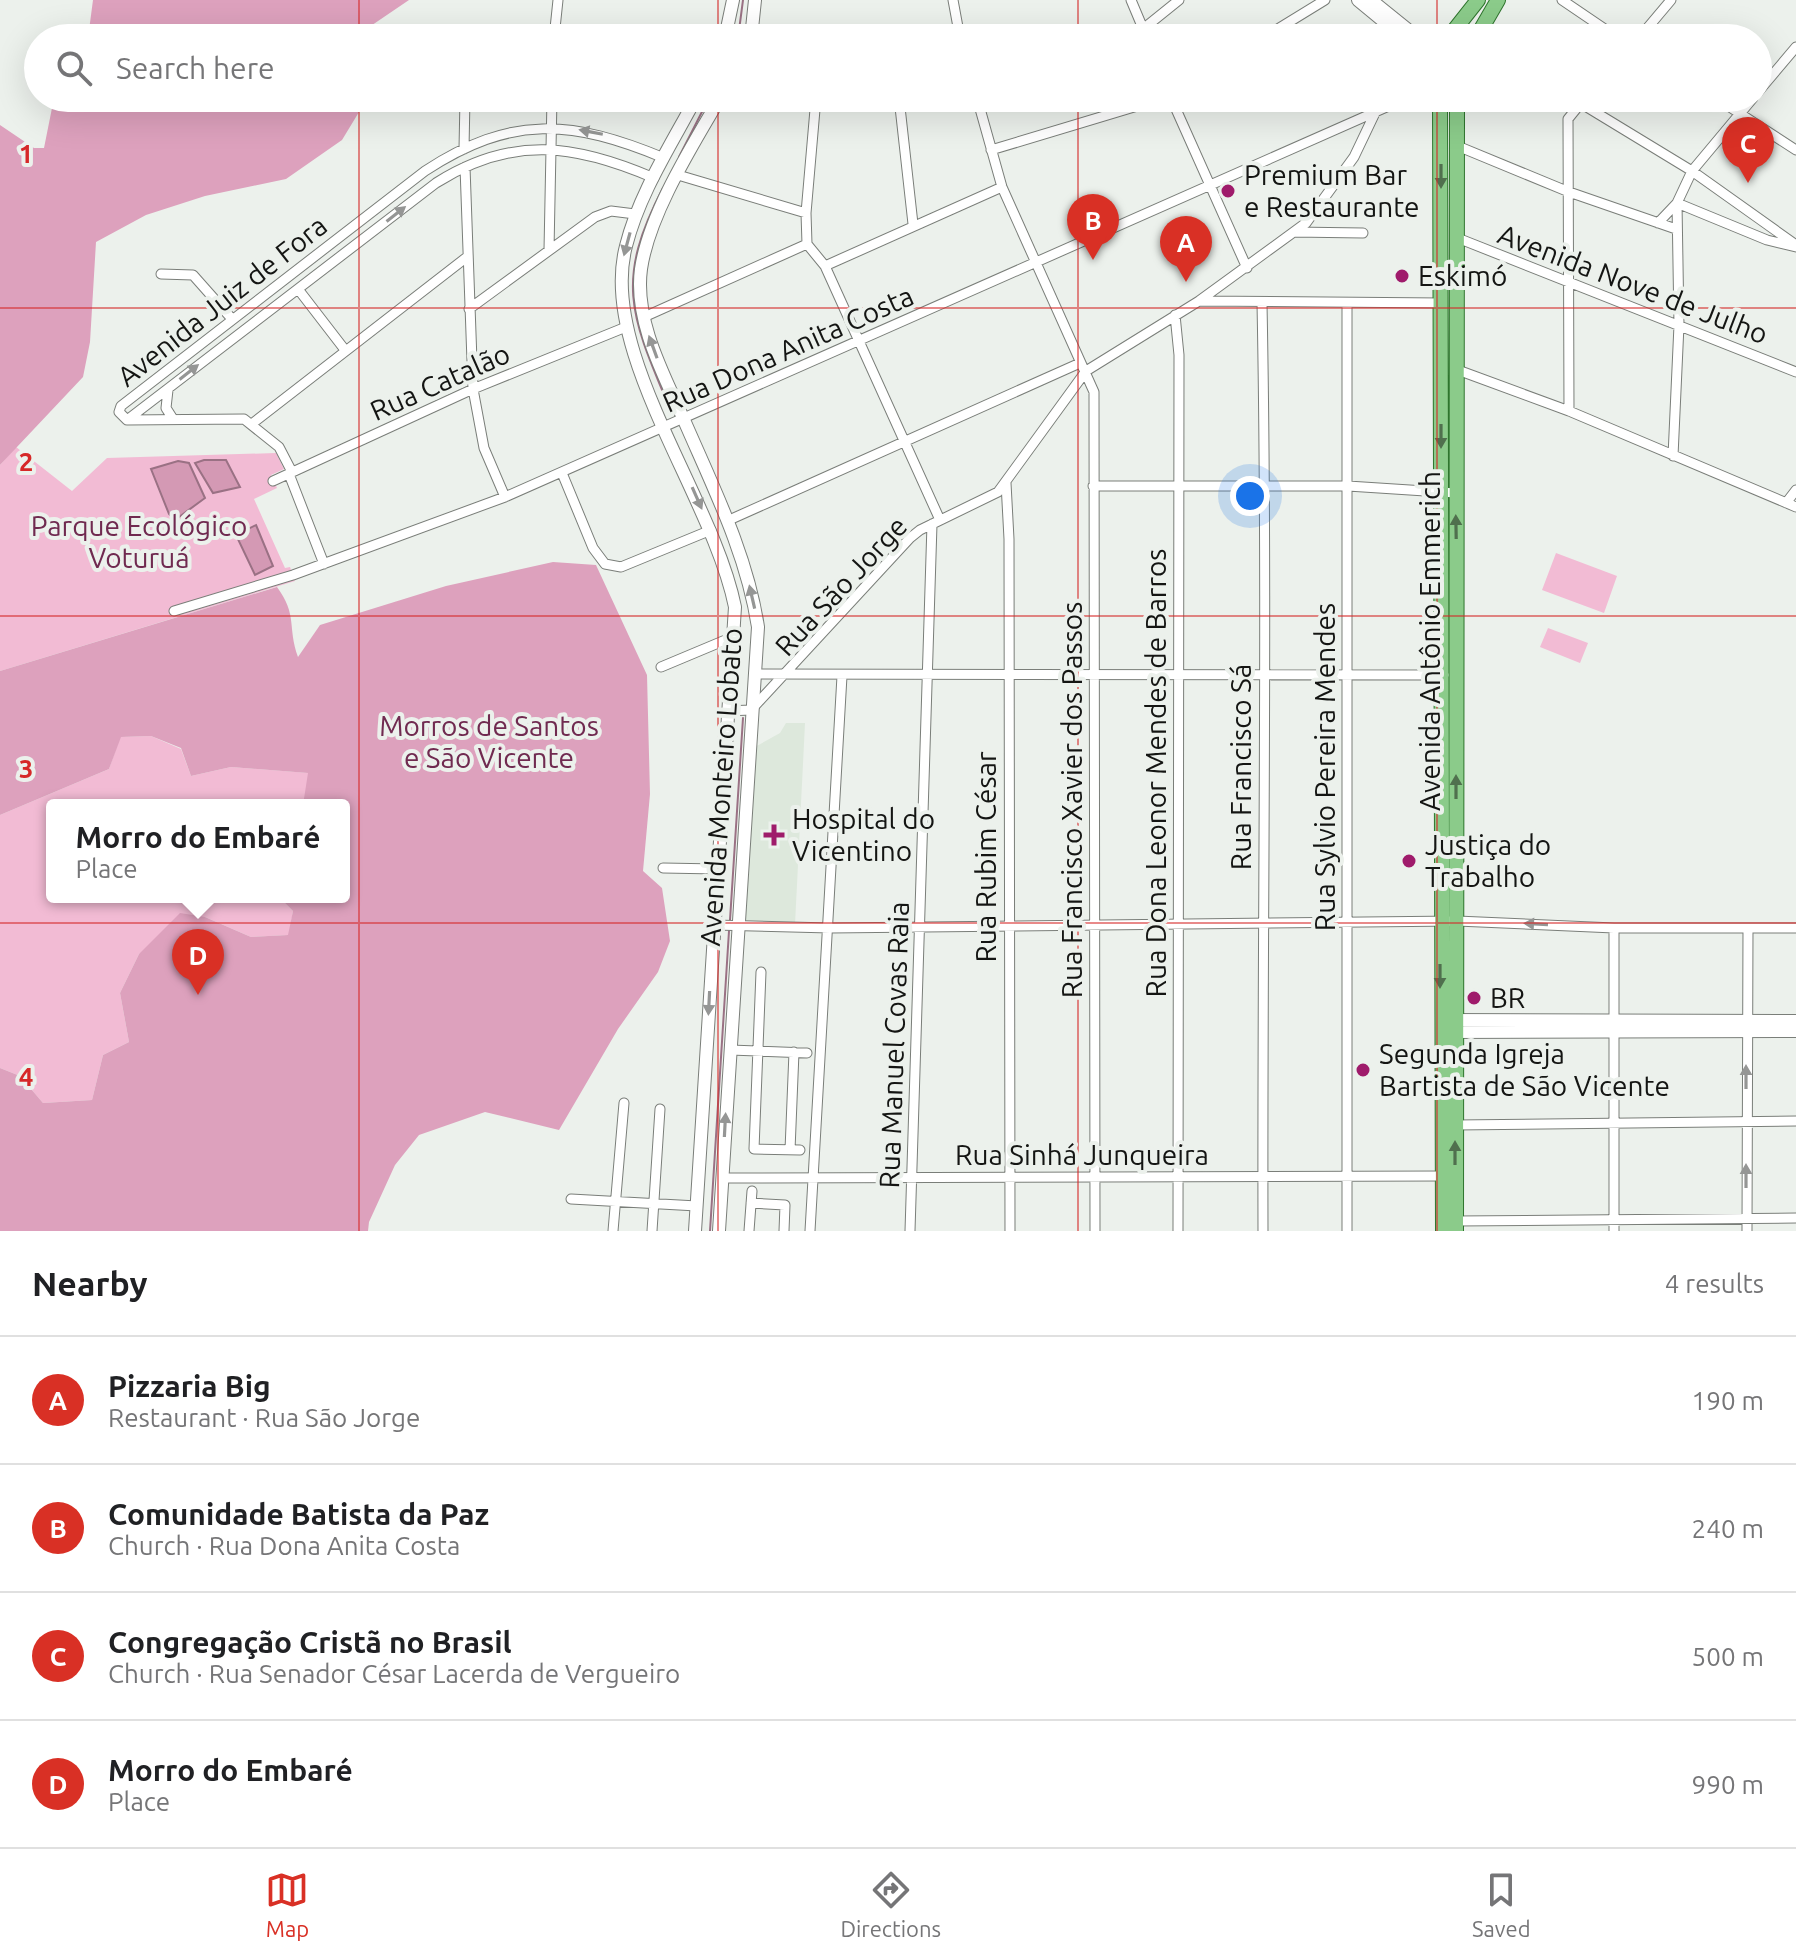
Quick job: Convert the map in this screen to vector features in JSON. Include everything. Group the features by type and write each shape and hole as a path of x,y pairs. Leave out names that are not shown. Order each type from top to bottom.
{"main road":[{"path":"1459,24 1478,0"},
{"path":"1486,24 1498,0"},
{"name":"Avenida Antônio Emmerich","path":"1440,112 1441,303 1448,491 1457,568 1448,675 1440,922 1443,1231"},
{"name":"Avenida Antônio Emmerich","path":"1456,112 1455,369 1442,569 1457,921 1456,1226"},
{"path":"1442,569 1457,568"}],"street":[{"path":"555,24 558,0"},
{"path":"728,24 733,0"},
{"path":"752,24 755,0"},
{"path":"953,0 957,24"},
{"path":"1131,0 1141,24"},
{"path":"1155,24 1179,0"},
{"path":"1286,24 1325,0"},
{"path":"1358,0 1387,24"},
{"path":"1371,0 1401,24"},
{"path":"1562,0 1597,24"},
{"path":"1651,24 1671,0"},
{"path":"1772,75 1796,47"},
{"path":"1786,58 1796,65"},
{"path":"464,149 465,112"},
{"path":"549,250 552,112"},
{"name":"Avenida Monteiro Lobato","path":"689,112 635,214 621,268 626,327 711,530 731,588 735,636 695,1231"},
{"name":"Avenida Monteiro Lobato","path":"712,112 678,175 643,257 641,285 644,317 682,420 727,521 754,603 758,627 734,925 719,1231"},
{"path":"815,112 806,213 807,244 825,266 936,522"},
{"path":"901,112 913,224"},
{"name":"Rua Francisco Xavier dos Passos","path":"981,112 1002,187 1094,392 1095,1231"},
{"path":"991,150 1117,112"},
{"path":"1177,112 1247,268"},
{"path":"1569,411 1568,119 1572,112"},
{"path":"1598,112 1692,171 1796,246"},
{"name":"Rua Dona Anita Costa","path":"174,611 324,564 505,497 1375,113"},
{"name":"Rua São Jorge","path":"750,710 786,677 920,530 998,492 1083,367 1199,301 1294,232 1315,212 1354,157 1375,113"},
{"path":"1658,223 1677,203 1692,171 1741,113 1796,150"},
{"name":"Avenida Juiz de Fora","path":"654,178 618,163 550,148 524,149 465,167 436,183 127,420 119,412 121,406 425,171 464,149 508,133 551,128 599,133 664,158"},
{"path":"1455,145 1569,192 1676,229"},
{"path":"465,167 473,389 484,448 505,497"},
{"path":"678,175 806,213"},
{"path":"825,266 913,224 1002,187"},
{"path":"1673,456 1679,325 1677,203"},
{"path":"1677,203 1767,240 1796,246"},
{"path":"469,309 595,217 611,211 635,214"},
{"path":"1294,232 1363,233"},
{"name":"Avenida Nove de Julho","path":"1455,237 1567,284 1796,372"},
{"path":"644,317 807,244"},
{"path":"253,423 467,257"},
{"path":"161,274 193,275 232,319"},
{"path":"298,289 345,350"},
{"path":"1199,301 1441,303"},
{"name":"Rua Francisco Sá","path":"1262,303 1266,488 1262,676 1263,1231"},
{"name":"Rua Sylvio Pereira Mendes","path":"1347,304 1347,1231"},
{"name":"Rua Dona Leonor Mendes de Barros","path":"1175,315 1179,355 1178,1231"},
{"name":"Rua Catalão","path":"273,481 473,389 626,327"},
{"path":"727,521 902,440 1083,367"},
{"path":"1455,369 1569,411 1791,505 1796,490"},
{"path":"168,389 166,408 173,419"},
{"path":"127,420 244,419 253,423 279,447 324,564"},
{"path":"562,473 593,548 605,564 621,567 711,530"},
{"name":"Rua Rubim César","path":"1006,483 1009,539 1007,925 1010,1231"},
{"path":"1093,486 1348,486 1448,491"},
{"name":"Rua Manuel Covas Raia","path":"910,1231 925,676 936,522"},
{"path":"661,667 735,636"},
{"path":"754,674 786,677 1448,675"},
{"path":"810,1231 830,928 842,676"},
{"path":"728,711 750,710"},
{"path":"663,868 717,869"},
{"path":"716,925 830,928 920,924 1457,921 1614,928 1796,928"},
{"path":"1614,928 1614,1226"},
{"path":"1747,1231 1748,928"},
{"path":"761,972 754,1149 795,1150 794,1052"},
{"path":"1440,1026 1746,1026 1796,1021"},
{"path":"1746,1026 1796,1031"},
{"path":"730,1050 807,1053"},
{"path":"613,1231 624,1103"},
{"path":"652,1231 660,1109"},
{"path":"1455,1125 1796,1121"},
{"name":"Rua Sinhá Junqueira","path":"722,1178 1442,1176"},
{"path":"749,1231 752,1191"},
{"path":"571,1199 697,1206"},
{"path":"751,1203 785,1205 784,1231"},
{"path":"1456,1226 1614,1226 1796,1218"}],"shaded area":[{"path":"226,460 240,487 213,493 195,463"},
{"path":"178,461 189,463 205,498 175,520 169,514 151,469"},
{"path":"256,525 273,566 255,575 236,535"},
{"name":"Hospital do Vicentino","path":"786,723 805,723 795,925 742,923 755,747 780,733"}],"green space":[{"path":"93,0 409,0 374,24 90,24"},
{"path":"51,112 359,112 342,140 286,179 205,196 146,215 96,242 90,342 83,377 0,465 0,125 34,148 44,148"},
{"name":"Parque Ecológico Voturuá","path":"16,447 72,491 107,458 276,453 284,469 271,475 277,488 254,499 285,568 290,567 295,581 0,671 0,465"},
{"path":"1556,553 1617,576 1604,613 1542,590"},
{"name":"Morros de Santos e São Vicente","path":"553,562 596,565 647,675 650,794 643,871 662,888 670,941 658,972 618,1029 559,1130 485,1112 419,1135 395,1165 369,1222 368,1231 0,1231 0,1068 20,1076 43,1103 92,1100 103,1055 129,1042 120,993 139,954 180,913 205,917 251,937 288,935 293,911 285,903 350,903 350,799 304,799 308,773 231,767 191,776 181,748 151,736 121,737 109,769 0,815 0,671 277,587 288,606 298,657 320,625 446,586"},
{"path":"1548,628 1588,643 1580,663 1540,647"},
{"path":"151,736 181,749 191,776 231,767 309,773 305,799 46,799 46,903 285,903 293,911 289,935 251,937 205,917 139,954 120,993 129,1042 103,1055 92,1100 43,1103 20,1076 0,1068 0,815 109,769 120,737"}],"waterway":[{"path":"740,24 743,0"},
{"path":"679,157 702,112"},
{"path":"663,188 638,249 633,275 638,323 670,409"},
{"path":"730,920 743,718"},
{"path":"710,1231 729,931"}],"place":[{"name":"Congregação Cristã no Brasil","path":"1748,183"},
{"name":"Premium Bar e Restaurante","path":"1228,191"},
{"name":"Comunidade Batista da Paz","path":"1093,260"},
{"name":"Eskimó","path":"1402,276"},
{"name":"Pizzaria Big","path":"1186,282"},
{"name":"Hospital do Vicentino","path":"774,835"},
{"name":"Justiça do Trabalho","path":"1409,861"},
{"name":"Morro do Embaré","path":"198,995"},
{"name":"BR","path":"1474,998"},
{"name":"Segunda Igreja Bartista de São Vicente","path":"1363,1070"}]}
